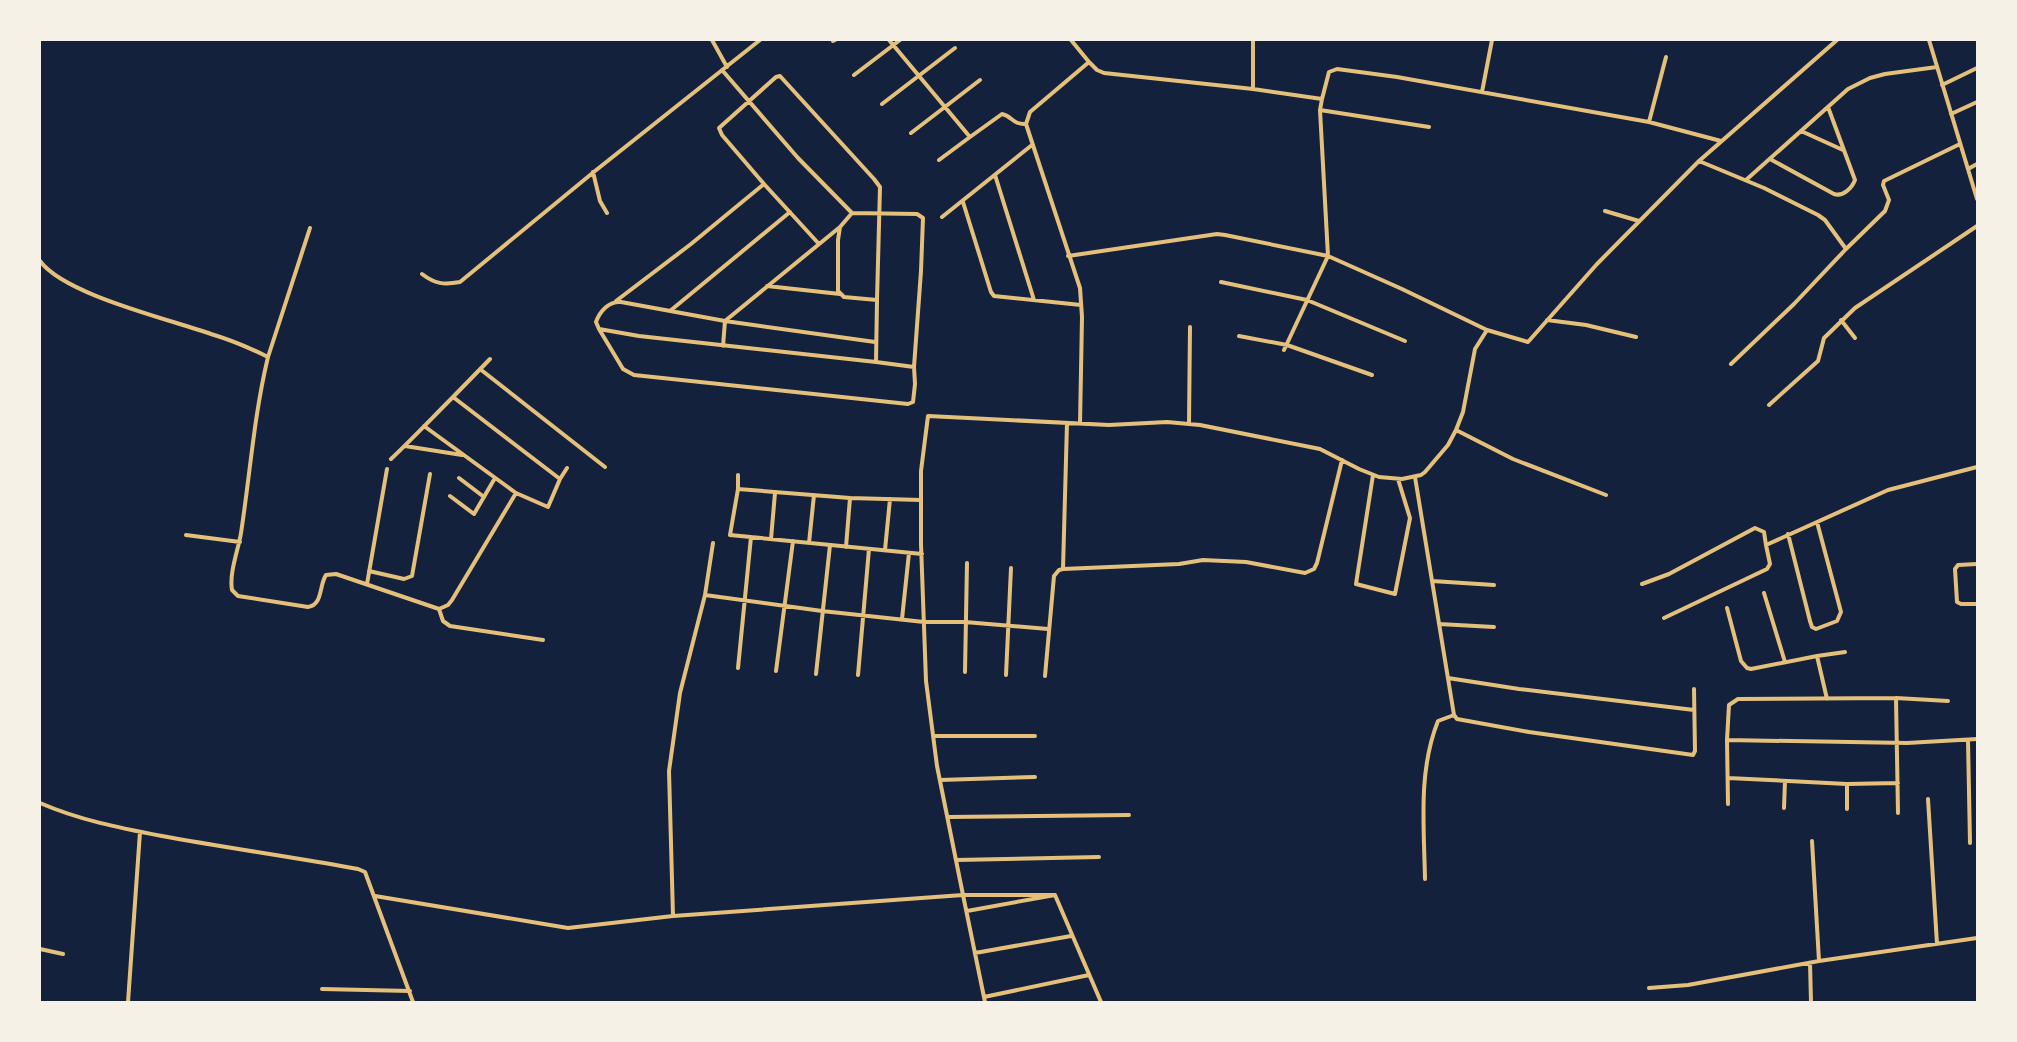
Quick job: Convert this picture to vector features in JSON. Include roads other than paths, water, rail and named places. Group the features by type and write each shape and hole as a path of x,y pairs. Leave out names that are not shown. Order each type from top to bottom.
{"street":[{"path":"712,40 727,67"},
{"path":"422,274 437,284 460,282 593,172 760,40"},
{"path":"889,40 970,137"},
{"path":"854,75 900,40"},
{"path":"1071,40 1089,62 1097,70 1104,73 1254,89 1322,99"},
{"path":"1253,40 1254,89"},
{"path":"1482,92 1492,40"},
{"path":"1068,256 1217,234 1328,256 1487,330 1528,342 1597,264 1699,161 1837,40"},
{"path":"1929,40 1977,199"},
{"path":"882,104 955,48"},
{"path":"1649,122 1666,56"},
{"path":"1080,424 1080,288 1026,124 1030,112 1089,62"},
{"path":"1746,180 1848,89 1870,78 1937,67"},
{"path":"1942,85 1977,68"},
{"path":"1284,350 1328,256 1320,110 1326,76 1329,72 1337,69 1397,76 1649,122 1721,142"},
{"path":"722,70 798,158 852,213 917,214 923,218 914,367 914,398 911,404 634,375 623,369 596,322 600,314 607,306 616,302 691,244 764,184"},
{"path":"819,244 764,184 719,129 720,126 776,77 782,77 878,184 881,192 875,342 876,362"},
{"path":"911,133 980,80"},
{"path":"1950,114 1977,102"},
{"path":"1770,159 1834,194 1840,195 1855,181 1828,107"},
{"path":"1320,110 1428,128"},
{"path":"939,160 1002,114 1018,124 1026,124"},
{"path":"1801,131 1843,150"},
{"path":"1731,364 1794,304 1885,211 1888,200 1883,185 1884,181 1960,144"},
{"path":"942,218 1032,145"},
{"path":"1699,161 1746,180 1818,215 1825,220 1846,249"},
{"path":"1968,169 1977,164"},
{"path":"593,172 600,201 607,213"},
{"path":"996,175 1034,300"},
{"path":"962,202 991,292 997,297 1081,305"},
{"path":"1605,211 1639,221"},
{"path":"670,311 790,212"},
{"path":"723,346 725,321 840,227 852,213"},
{"path":"1769,405 1818,361 1823,341 1841,320 1888,285 1977,226"},
{"path":"840,227 836,287 840,294"},
{"path":"310,228 268,357 262,385 232,586 234,593 238,596 308,607 317,602 326,575 336,574 439,609 448,605 452,600 516,493"},
{"path":"40,261 45,268 59,278 96,295 212,334 268,357"},
{"path":"1221,282 1307,300 1405,341"},
{"path":"767,286 877,300"},
{"path":"616,302 725,321 875,342"},
{"path":"1547,320 1586,325 1636,337"},
{"path":"1841,320 1855,338"},
{"path":"1190,327 1190,424"},
{"path":"599,329 639,336 914,367"},
{"path":"1089,975 984,1000 940,780 926,681 921,471 928,416 1109,425 1167,422 1190,424 1279,439 1320,449 1359,470 1374,475 1398,479 1415,477 1421,475 1432,466 1448,445 1456,430 1463,412 1475,349 1487,330"},
{"path":"1239,336 1286,345 1372,375"},
{"path":"391,459 490,359"},
{"path":"480,369 606,468"},
{"path":"453,397 560,479"},
{"path":"1063,569 1067,423"},
{"path":"424,426 516,493 548,507 567,468"},
{"path":"1456,430 1513,459 1606,495"},
{"path":"404,446 464,456"},
{"path":"1044,676 1054,576 1059,570 1179,564 1203,560 1246,562 1305,573 1314,569 1317,564 1342,460"},
{"path":"1766,545 1888,490 1977,467"},
{"path":"367,584 387,469"},
{"path":"369,571 404,579 409,578 414,572 430,474"},
{"path":"738,475 738,489 730,535 922,554"},
{"path":"1374,475 1356,584 1395,594 1410,518 1398,479"},
{"path":"1415,477 1454,715 1461,721 1691,755 1695,751 1694,689"},
{"path":"459,478 484,497"},
{"path":"450,496 474,514 495,478"},
{"path":"738,489 850,498 921,500"},
{"path":"771,539 775,493"},
{"path":"809,543 814,495"},
{"path":"846,546 850,498"},
{"path":"886,550 890,499"},
{"path":"1788,534 1812,627 1816,629 1837,621 1841,612 1817,522"},
{"path":"1642,584 1674,571 1755,528 1764,532 1770,564 1767,569 1664,618"},
{"path":"186,535 240,542"},
{"path":"738,668 751,537"},
{"path":"776,671 793,542"},
{"path":"673,916 669,771 680,693 705,595 713,543"},
{"path":"816,674 830,545"},
{"path":"858,675 869,549"},
{"path":"902,619 909,553"},
{"path":"965,672 967,563"},
{"path":"1977,564 1958,565 1955,569 1958,602 1962,604 1977,604"},
{"path":"1006,675 1011,568"},
{"path":"1432,581 1494,584"},
{"path":"1764,593 1785,662"},
{"path":"705,595 822,611 924,622 965,622 1048,629"},
{"path":"1727,608 1742,661 1744,666 1751,669 1845,652"},
{"path":"439,609 443,621 450,626 543,640"},
{"path":"1439,624 1494,627"},
{"path":"1817,656 1827,699"},
{"path":"1448,678 1519,689 1694,710"},
{"path":"1896,698 1898,812"},
{"path":"1728,804 1727,740 1729,704 1735,700 1896,698 1948,701"},
{"path":"1425,879 1423,788 1430,741 1438,721 1454,715"},
{"path":"934,736 1035,736"},
{"path":"1727,740 1898,742 1977,739"},
{"path":"1968,740 1970,843"},
{"path":"940,780 1035,777"},
{"path":"1728,778 1847,784 1898,783"},
{"path":"1784,808 1785,781"},
{"path":"1847,784 1847,810"},
{"path":"1928,799 1937,944"},
{"path":"40,803 80,818 140,832 358,869 365,872 414,1002"},
{"path":"948,817 1129,815"},
{"path":"128,1002 140,832"},
{"path":"1812,841 1819,961"},
{"path":"956,860 1099,857"},
{"path":"375,896 568,928 673,916 964,895 1055,895"},
{"path":"967,912 1055,895"},
{"path":"1055,895 1101,1002"},
{"path":"975,953 1071,936"},
{"path":"1649,988 1688,985 1819,961 1977,938"},
{"path":"40,949 63,954"},
{"path":"1810,963 1811,1002"},
{"path":"322,989 410,991"}]}
